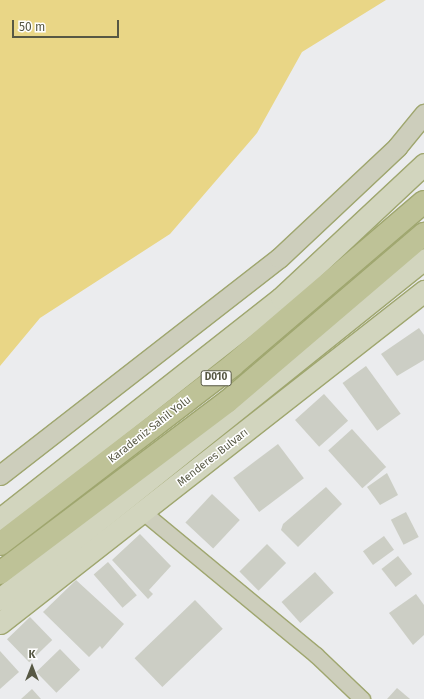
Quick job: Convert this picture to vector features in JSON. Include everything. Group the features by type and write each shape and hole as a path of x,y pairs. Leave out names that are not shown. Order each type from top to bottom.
{"highway":[{"name":"Karadeniz Sahil Yolu","path":"0,544 233,365 424,202"},
{"path":"0,572 227,402 424,234"}],"main road":[{"path":"0,519 270,308 424,164"},
{"path":"0,599 424,258"},
{"name":"Menderes Bulvarı","path":"0,623 424,291"}],"street":[{"path":"0,475 279,258 397,148 424,114"},
{"path":"143,512 316,655 362,699"}],"shaded area":[{"path":"0,0 386,0 302,52 257,133 170,234 40,318 0,366"}],"building":[{"path":"419,328 424,335 424,360 397,376 381,354"},
{"path":"366,366 401,414 377,431 343,383"},
{"path":"324,394 348,421 319,447 295,420"},
{"path":"352,429 386,467 362,488 328,450"},
{"path":"278,444 304,478 259,512 233,478"},
{"path":"387,473 398,495 380,505 367,487"},
{"path":"326,487 342,504 298,547 281,530 283,524"},
{"path":"212,494 240,520 213,548 185,523"},
{"path":"406,512 419,537 404,545 391,520"},
{"path":"140,534 171,566 149,590 153,594 148,599 112,560"},
{"path":"384,536 394,550 373,565 363,551"},
{"path":"267,544 286,563 259,591 239,572"},
{"path":"398,556 412,574 396,587 381,569"},
{"path":"108,562 137,595 123,608 94,574"},
{"path":"315,572 334,593 300,623 282,602"},
{"path":"76,580 124,624 102,649 100,646 89,657 43,612"},
{"path":"416,594 424,605 424,635 413,645 389,613"},
{"path":"195,600 223,629 162,687 135,658"},
{"path":"30,617 52,640 29,662 7,639"},
{"path":"60,649 80,670 56,693 36,672"},
{"path":"0,651 19,672 0,689"},
{"path":"397,688 410,699 387,699"},
{"path":"32,689 41,699 21,699"}]}
